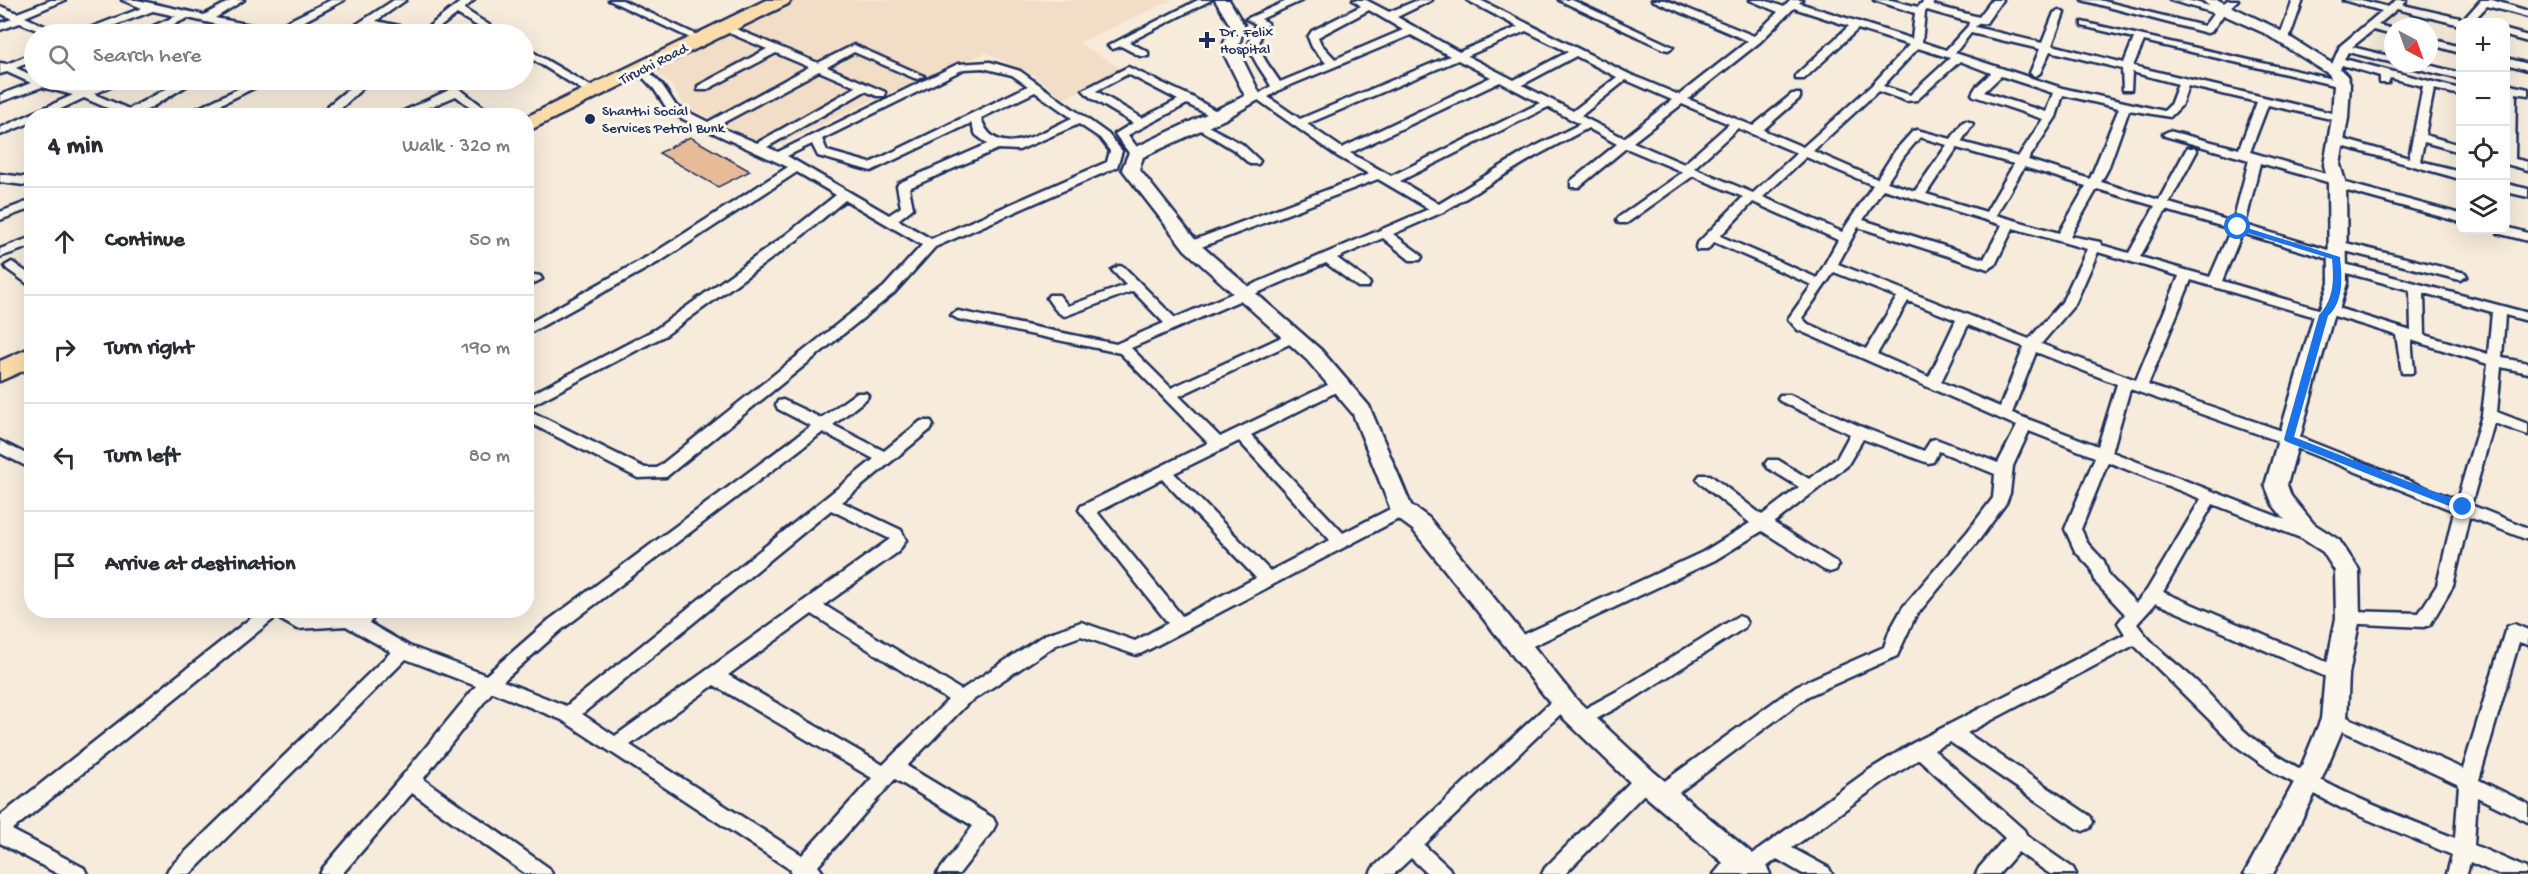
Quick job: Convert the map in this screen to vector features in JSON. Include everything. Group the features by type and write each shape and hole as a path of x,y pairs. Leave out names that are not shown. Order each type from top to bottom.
{"highway":[{"name":"Tiruchi Road","path":"534,115 768,0"},
{"name":"Tiruchi Road","path":"534,122 781,0"},
{"path":"0,372 24,360"},
{"path":"0,381 24,370"}],"street":[{"path":"0,27 60,0"},
{"path":"127,0 152,8 229,24"},
{"path":"205,19 239,0"},
{"path":"294,24 339,0"},
{"path":"364,24 401,0"},
{"path":"437,24 469,0"},
{"path":"614,0 694,36"},
{"path":"1144,54 1116,44 1206,0"},
{"path":"1222,0 1244,22 1263,23 1257,29 1253,46 1277,87"},
{"path":"1298,0 1244,22 1230,50 1254,98 1136,154 1130,169 1191,246 1314,356 1362,411 1402,510 1421,524 1563,700 1645,780 1742,869 1776,849 1876,776 1920,749 2136,636"},
{"path":"1358,0 1389,16 1411,31 1625,143 1845,238"},
{"path":"1389,16 1427,0"},
{"path":"1472,0 1625,76 1880,184 1989,217 2095,245 2215,282 2418,337 2495,361 2528,368"},
{"path":"1564,0 1668,47"},
{"path":"1657,0 1756,40"},
{"path":"1755,0 1792,6 1917,43 2059,91 2166,115 2175,106 2184,82"},
{"path":"1879,0 1926,6 2004,39 2046,47 2340,118"},
{"path":"1876,87 1906,98 1913,98 1953,55 1972,25 1982,21 1997,0"},
{"path":"2087,0 2207,30 2221,5"},
{"path":"2175,0 2221,5 2284,39 2338,72"},
{"path":"2284,39 2298,0"},
{"path":"2348,0 2396,5 2456,20"},
{"path":"2469,18 2487,1 2528,14"},
{"path":"2258,874 2308,782 2334,719 2337,674 2348,618 2347,570 2331,546 2306,530 2281,499 2276,485 2326,313 2338,283 2336,183 2332,165 2340,118 2338,72 2344,48 2396,5"},
{"path":"1334,65 1316,45 1313,37 1316,33 1369,6"},
{"path":"1575,184 1756,40 1792,6"},
{"path":"1820,284 1707,242 1753,197 1876,87 1917,43 1926,6"},
{"path":"110,24 152,8"},
{"path":"0,9 31,24"},
{"path":"456,9 481,24"},
{"path":"2035,73 2059,13"},
{"path":"167,24 187,15"},
{"path":"368,22 377,24"},
{"path":"2086,24 2140,37 2338,72 2429,84 2456,91"},
{"path":"1800,77 1856,25"},
{"path":"2371,26 2384,30"},
{"path":"724,27 880,94"},
{"path":"1298,124 1526,27"},
{"path":"1411,31 1277,87 1260,98 1341,153 1439,209"},
{"path":"2510,34 2528,39"},
{"path":"2127,88 2127,68 2140,37"},
{"path":"2438,44 2456,49"},
{"path":"708,126 854,48 918,76"},
{"path":"2344,48 2384,58"},
{"path":"702,88 775,49"},
{"path":"1515,84 1577,51"},
{"path":"534,56 588,89"},
{"path":"2,68 24,60"},
{"path":"2510,63 2528,67"},
{"path":"534,418 643,474 661,472 889,290 930,244 1113,164 1116,151 1104,136 1035,87 1004,68 986,64 962,66 778,156"},
{"path":"2,68 24,75"},
{"path":"640,69 658,87 672,108 778,156 930,244"},
{"path":"1142,123 1095,96 1089,90 1128,70 1219,116"},
{"path":"2438,71 2456,75"},
{"path":"1999,72 1980,89 1978,94 2050,117"},
{"path":"1575,115 1625,76"},
{"path":"1341,153 1501,77"},
{"path":"2414,163 2429,84"},
{"path":"758,147 864,87"},
{"path":"816,138 822,153 872,167 1035,87"},
{"path":"2510,88 2528,92"},
{"path":"0,99 24,89"},
{"path":"72,90 117,108"},
{"path":"53,108 94,90"},
{"path":"141,108 173,90"},
{"path":"204,108 243,90"},
{"path":"332,108 353,90"},
{"path":"417,108 457,91 479,108"},
{"path":"1989,217 2050,117 2059,91"},
{"path":"1756,130 1796,96"},
{"path":"1136,154 1121,134 1188,99"},
{"path":"2215,282 2238,227 2250,155 2264,100"},
{"path":"1391,181 1550,102"},
{"path":"2063,237 2091,183 2102,169 2125,107"},
{"path":"975,117 980,133 997,146"},
{"path":"889,221 907,208 903,186 997,146 1015,147 1080,119"},
{"path":"0,132 24,122"},
{"path":"958,315 1117,349 1439,209 1530,154 1590,123"},
{"path":"1623,220 1689,170 1737,123"},
{"path":"1198,124 1238,147 1254,161"},
{"path":"1918,196 1967,124"},
{"path":"2325,542 2004,415 1818,335 1803,327 1795,319 1820,284 1845,238 1899,154 1917,133 2337,256 2417,289 2528,316"},
{"path":"2169,134 2250,155 2336,183 2456,217"},
{"path":"2419,137 2456,147"},
{"path":"2335,141 2456,175"},
{"path":"2133,258 2191,151"},
{"path":"2510,161 2528,166"},
{"path":"534,326 659,256 796,167"},
{"path":"1191,246 1379,174"},
{"path":"0,178 24,181"},
{"path":"2510,189 2528,193"},
{"path":"534,399 661,332 792,237 844,195"},
{"path":"0,216 24,207"},
{"path":"1856,222 1988,265 2009,222"},
{"path":"2510,232 2528,237"},
{"path":"1384,233 1415,257"},
{"path":"0,253 24,244"},
{"path":"2004,415 2031,346 2068,304 2095,245"},
{"path":"2337,256 2460,276"},
{"path":"1328,258 1363,284"},
{"path":"12,266 24,276"},
{"path":"1831,266 1965,317 2031,346 2289,439 2528,534"},
{"path":"1119,270 1174,325"},
{"path":"2135,613 2102,579 2098,565 2081,547 2073,529 2133,384 2187,273"},
{"path":"1054,298 1065,312 1135,286"},
{"path":"2417,289 2418,337"},
{"path":"1869,356 1905,295"},
{"path":"2348,618 2424,620 2445,586 2463,507 2489,415 2499,308"},
{"path":"1933,383 1965,317"},
{"path":"2403,333 2407,370"},
{"path":"1169,395 1293,337"},
{"path":"1122,347 1219,445"},
{"path":"1180,626 1087,510 1340,385"},
{"path":"330,874 410,781 489,683 555,625 861,396"},
{"path":"1785,398 1859,432 1928,458 1936,444 2004,471"},
{"path":"783,405 885,458"},
{"path":"2489,415 2528,430"},
{"path":"1662,794 1802,691 1891,651 1895,633 1926,591 1989,517 2001,497 2004,471 2026,422"},
{"path":"568,715 926,425"},
{"path":"1518,645 1708,556 1762,523 1842,462 1859,432"},
{"path":"1241,434 1342,542"},
{"path":"0,446 24,460"},
{"path":"1773,464 1811,487"},
{"path":"1164,472 1268,580"},
{"path":"1705,479 1762,523 1830,566"},
{"path":"2210,496 2153,596 2127,623 2148,652 2188,685 2250,746 2308,782 2379,816 2464,848 2519,874"},
{"path":"615,746 892,548 898,540 896,534 830,503"},
{"path":"290,618 297,622 348,620 357,623 402,651 568,715 806,872 889,772 961,699 1050,640 1081,629 1137,648 1402,510"},
{"path":"2153,596 2337,674"},
{"path":"810,605 961,699"},
{"path":"0,828 99,747 266,618"},
{"path":"357,623 363,618"},
{"path":"1581,719 1628,694 1738,623"},
{"path":"2457,874 2464,848 2469,783 2514,631 2528,638"},
{"path":"176,874 402,651"},
{"path":"713,675 986,824 947,874"},
{"path":"1380,874 1563,700"},
{"path":"2334,719 2528,813"},
{"path":"1950,732 2083,822"},
{"path":"1920,749 2018,836 1986,874"},
{"path":"1552,874 1645,780"},
{"path":"410,781 532,872"},
{"path":"0,833 76,874"},
{"path":"2016,840 2066,874"},
{"path":"1411,845 1442,874"},
{"path":"1776,849 1822,874"}],"shaded area":[{"path":"791,0 1172,0 1079,43 1122,69 1064,99 1034,75 986,53 877,98 772,148 693,110 684,104 671,85 654,70 659,65"}],"building":[{"path":"690,137 750,171 718,187 659,153"}],"place":[{"name":"Dr. Felix Hospital","path":"1207,40"},
{"name":"Shanthi Social Services Petrol Bunk","path":"590,119"}],"route":[{"path":"2238,227 2336,257 2338,283 2329,310 2324,315 2289,439 2463,507"}]}
